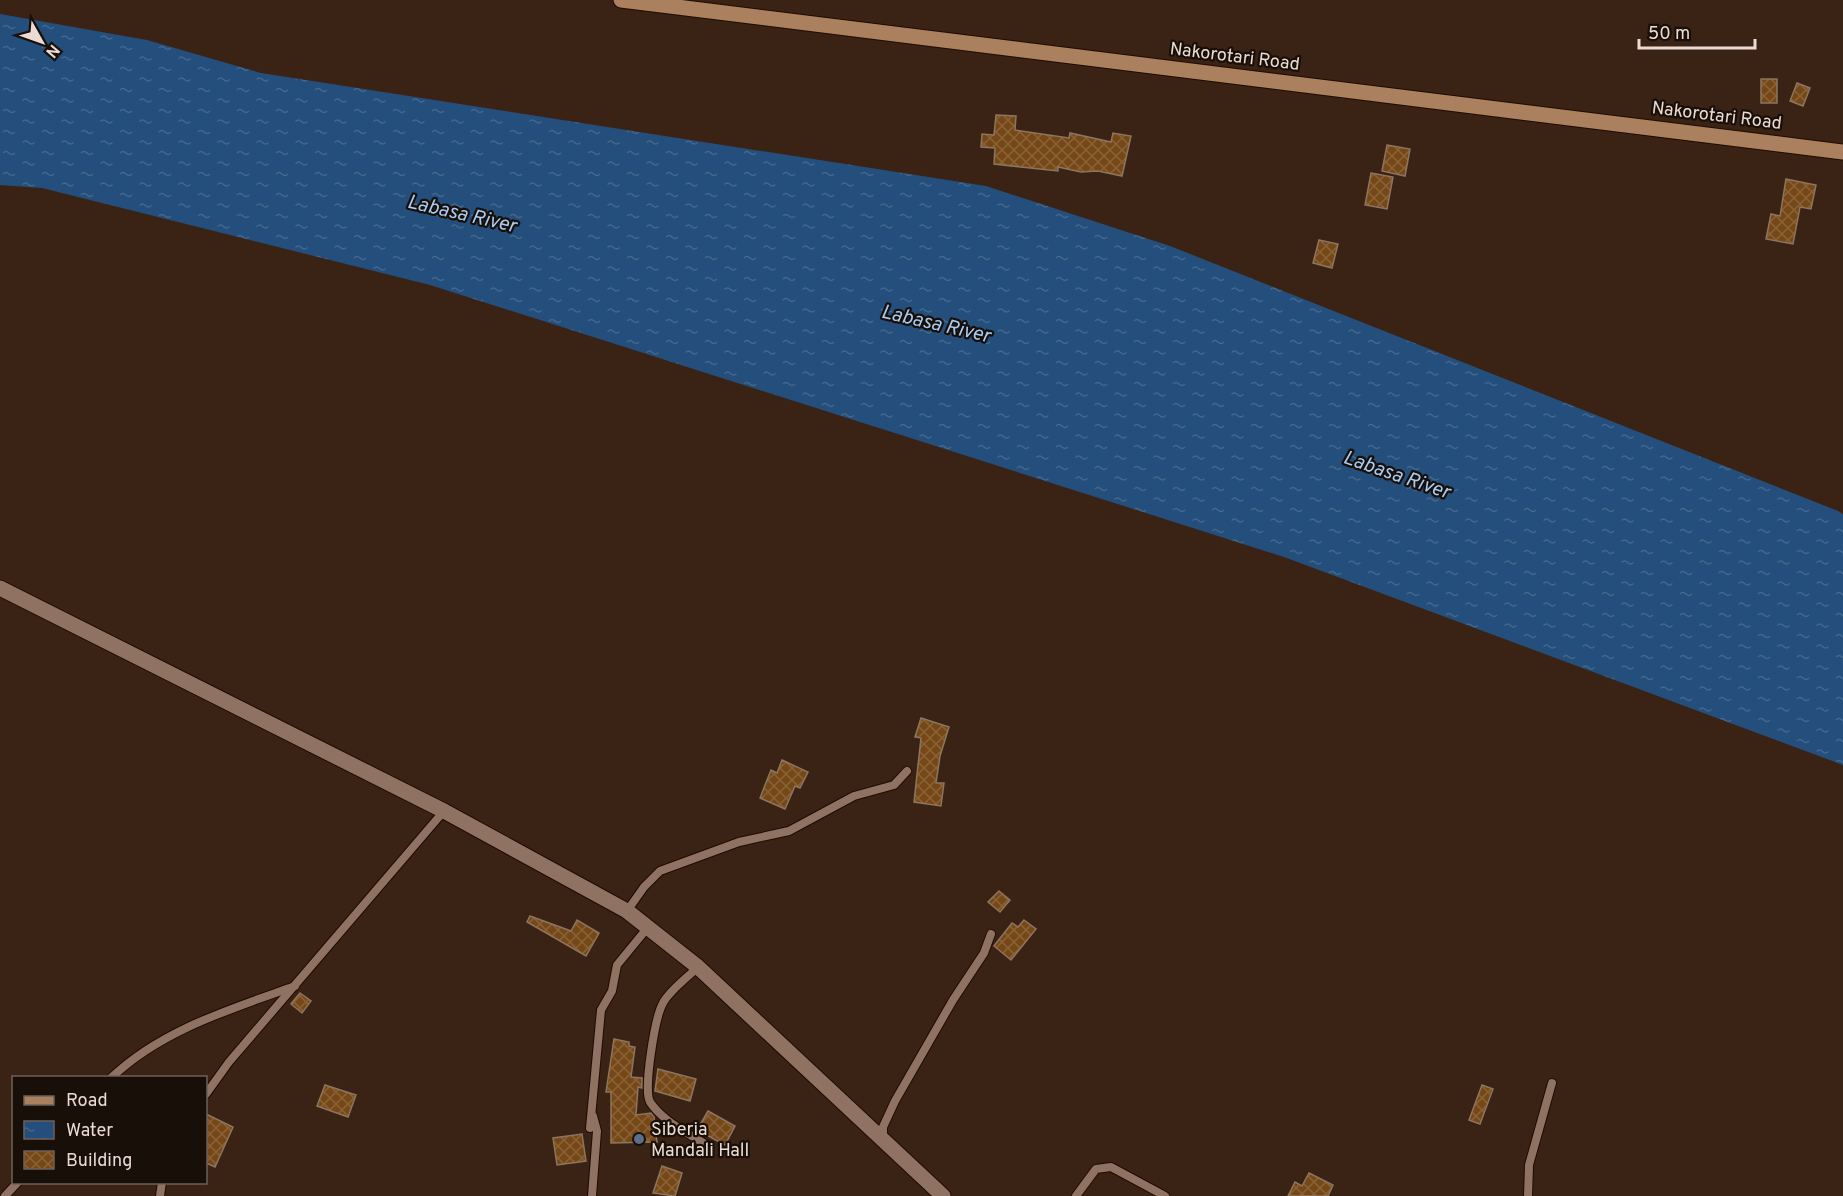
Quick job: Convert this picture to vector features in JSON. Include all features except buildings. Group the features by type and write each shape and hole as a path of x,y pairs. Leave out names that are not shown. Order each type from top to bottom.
{"street":[{"name":"Nakorotari Road","path":"621,0 1843,152"},
{"path":"0,588 444,811 627,911 698,967 943,1196"}],"lane":[{"path":"627,911 644,887 660,871 739,842 789,831 854,796 894,786 907,771"},
{"path":"207,1093 444,811"},
{"path":"590,1128 601,1010 612,991 617,965 649,927"},
{"path":"883,1141 883,1127 896,1101 953,1000 984,952 991,934"},
{"path":"698,967 663,1002 654,1029 646,1091 650,1102 661,1114 708,1146"},
{"path":"112,1076 133,1056 203,1019 295,986"},
{"path":"1528,1196 1528,1165 1552,1083"},
{"path":"592,1116 597,1131 592,1196"},
{"path":"1076,1196 1096,1169 1111,1167 1165,1196"},
{"path":"5,1196 16,1184"}],"water":[{"name":"Labasa River","path":"0,14 147,40 261,73 986,186 1170,246 1838,511 1843,514 1843,765 1284,557 430,285 42,188 0,185"}],"place":[{"name":"Siberia Mandali Hall","path":"639,1139"}]}
